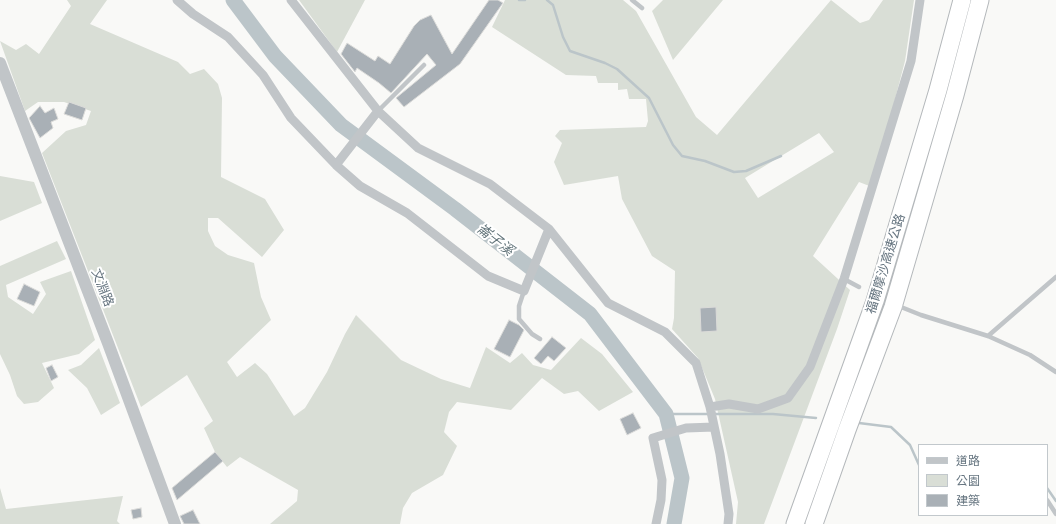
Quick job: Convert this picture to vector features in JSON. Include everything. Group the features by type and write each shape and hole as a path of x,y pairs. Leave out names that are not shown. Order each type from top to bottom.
{"highway":[{"path":"943,72 950,0"},
{"name":"福爾摩沙高速公路","path":"797,521 875,301 943,72 962,0"},
{"name":"福爾摩沙高速公路","path":"814,524 893,307 960,75 980,0"},
{"path":"960,75 986,0"}],"street":[{"path":"176,0 193,14 228,37 264,75 291,118 336,165 360,186 407,213 488,276 524,291 549,229"},
{"path":"290,0 378,111 418,148 490,184 549,229 608,303 665,332 696,363 710,407 714,427 729,514 728,524"},
{"path":"710,407 729,404 758,409 788,398 810,367 844,280 911,61 920,0"},
{"name":"文淵路","path":"0,63 108,343 175,524"},
{"path":"336,165 378,111"},
{"path":"656,524 661,500 662,480 653,438 686,428 714,427"}],"lane":[{"path":"632,0 642,8"},
{"path":"378,111 424,65"},
{"path":"988,336 1056,277"},
{"path":"844,280 859,287"},
{"path":"524,291 519,306 518,320 540,339"},
{"path":"901,307 988,336 1030,355 1056,372"},
{"path":"1048,502 1056,514"}],"green space":[{"path":"67,0 107,0 90,24 178,62 190,74 204,69 218,84 222,98 221,177 265,199 284,230 262,257 218,218 208,218 208,231 215,246 228,255 254,263 261,297 271,320 227,362 237,377 255,363 267,374 294,416 305,408 327,372 356,315 401,360 441,379 470,388 486,347 510,363 522,353 533,365 551,370 581,338 602,354 633,392 599,411 578,391 564,394 542,378 511,410 457,402 449,412 444,432 457,446 443,475 412,493 403,508 400,524 270,524 297,501 298,490 240,457 227,467 215,452 204,428 213,421 187,375 141,407 42,153 66,131 86,125 91,111 64,102 38,102 25,111 0,41 16,50 26,44 39,54 71,6"},
{"path":"299,0 365,0 337,52"},
{"path":"505,0 623,0 636,11 696,117 717,135 831,0 860,23 869,20 883,0 914,0 905,61 872,187 859,182 813,256 850,290 837,329 764,524 736,524 738,502 715,399 698,358 672,329 674,318 675,271 652,256 622,199 618,176 564,185 554,162 562,143 555,136 560,130 646,127 648,121 646,99 629,99 627,89 618,90 618,83 598,83 596,76 566,75 492,27","holes":["819,133 834,152 758,198 745,178"]},
{"path":"663,0 723,0 673,60 652,11"},
{"path":"0,176 34,182 42,203 0,221"},
{"path":"57,241 66,259 6,285 8,297 33,314 46,294 40,282 71,271 95,340 79,354 42,363 54,388 38,402 24,404 17,396 10,375 0,354 0,266"},
{"path":"99,348 120,403 101,415 87,388 68,370 81,365"},
{"path":"0,488 6,509 123,496 117,521 120,524 0,524"}],"building":[{"path":"489,0 498,0 503,3 460,64 404,107 396,98 436,65 427,54 391,93 357,68 355,72 341,54 347,43 375,61 378,56 390,64 414,26 420,20 431,15 452,54"},
{"path":"69,102 86,108 82,120 64,114"},
{"path":"40,106 45,113 54,108 58,119 51,122 53,128 40,138 29,118"},
{"path":"24,284 40,292 34,306 17,299"},
{"path":"716,307 717,331 701,332 700,308"},
{"path":"509,320 519,325 524,330 510,357 494,349"},
{"path":"552,337 566,348 554,361 548,356 541,364 534,358"},
{"path":"52,365 58,377 51,381 46,368"},
{"path":"633,413 641,428 627,435 620,419"},
{"path":"215,452 223,461 177,500 172,488"},
{"path":"141,508 142,517 133,519 131,510"},
{"path":"193,510 200,524 184,524 180,516"}],"waterway":[{"name":"崙子溪","path":"233,0 275,56 341,125 455,209 590,314 666,414 682,478 674,524"},
{"path":"519,0 525,0"},
{"path":"547,0 553,5 563,37 570,51 605,63 617,69 649,98 673,145 682,156 705,161 734,172 746,171 781,156"},
{"path":"666,414 773,414 816,418"},
{"path":"859,423 891,427 910,445 918,463"},
{"path":"1048,489 1056,501"}]}
